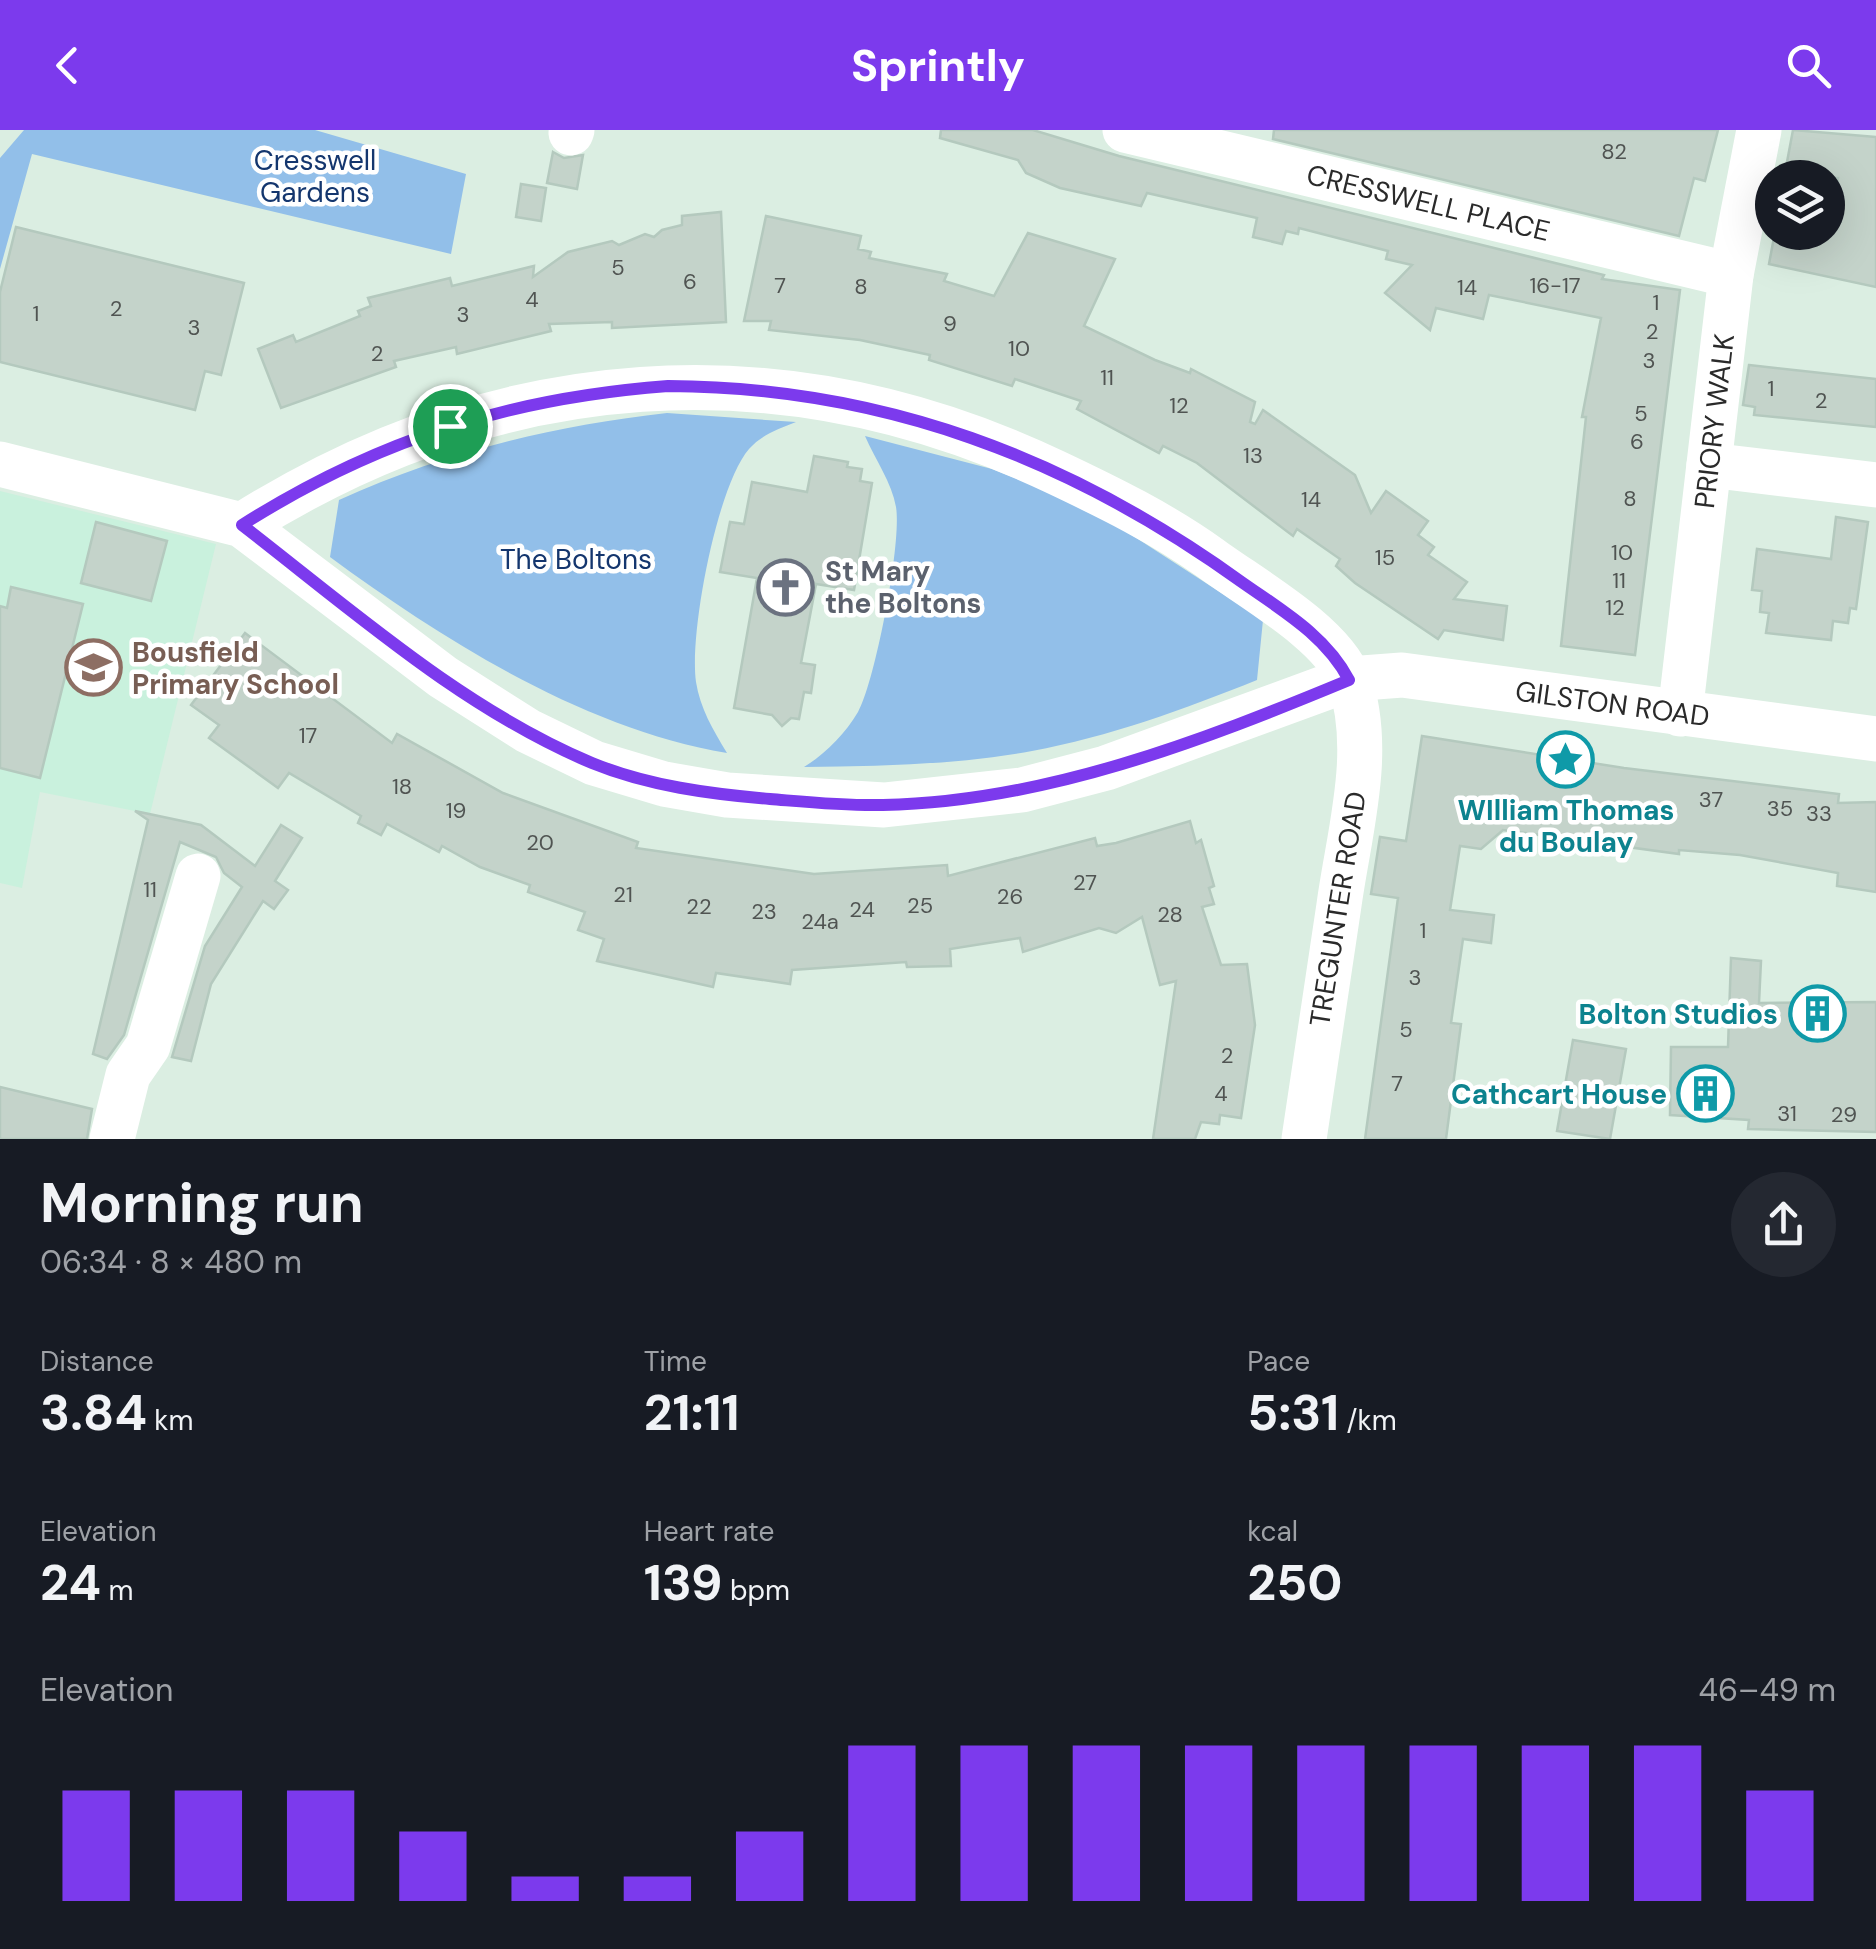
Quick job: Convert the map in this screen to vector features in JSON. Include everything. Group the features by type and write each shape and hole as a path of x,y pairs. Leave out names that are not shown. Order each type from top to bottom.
{"street":[{"name":"CRESSWELL PLACE","path":"1125,130 1731,275"},
{"name":"PRIORY WALK","path":"1680,714 1731,275 1759,130"},
{"path":"0,464 242,525 443,677 528,730 594,764 727,795 884,806 1022,790 1122,763 1349,680 1336,655 1304,627 1178,535 1122,502 1022,456 897,413 746,386 589,392 522,404 371,454 303,486 242,525"},
{"path":"1710,465 1876,484"},
{"name":"GILSTON ROAD","path":"1349,680 1402,675 1452,680 1876,739"},
{"name":"TREGUNTER ROAD","path":"1304,1139 1361,754 1349,680"},
{"path":"112,1139 128,1075 148,1046 198,876"}],"shaded area":[{"name":"Bousfield Primary School","path":"0,491 216,544 150,814 40,792 22,888 0,883"}],"green space":[{"name":"Cresswell Gardens","path":"24,130 315,130 466,174 451,254 32,154 0,269 0,158"},
{"name":"The Boltons","path":"667,413 796,422 765,436 749,449 726,494 708,561 697,630 696,682 704,710 727,753 621,724 518,678 420,620 330,557 339,500 418,468 499,443 582,425"},
{"path":"865,436 992,469 1124,530 1263,620 1257,680 1146,721 1032,751 946,762 804,767 834,743 858,712 886,611 895,550 896,507"}],"building":[{"path":"941,130 1033,130 1119,156 1604,275 1602,279 1680,290 1635,655 1561,646 1586,417 1582,417 1601,318 1489,295 1483,319 1436,308 1430,330 1385,293 1412,265 1386,259 1388,251 1299,228 1298,234 1286,231 1282,244 1253,237 1257,218 1147,193 1141,206 1060,188 1026,173 1018,160 940,138"},
{"path":"1274,130 1718,130 1705,181 1694,178 1679,236 1273,139"},
{"path":"1793,130 1876,137 1876,287 1769,264 1772,250 1845,250 1845,160 1787,160"},
{"path":"553,152 564,158 583,155 577,189 547,183"},
{"path":"521,184 546,188 541,221 516,217"},
{"path":"721,212 726,322 612,328 612,322 549,324 551,331 457,354 456,347 394,361 396,367 281,408 258,349 293,335 296,342 360,316 358,311 371,306 368,298 450,278 452,286 534,266 533,277 568,252 612,241 619,245 645,234 654,237 662,230 682,225 682,216"},
{"path":"766,216 861,236 858,249 871,252 869,258 947,274 944,281 994,296 1028,233 1115,259 1084,326 1155,360 1190,373 1191,369 1255,402 1250,422 1255,424 1263,410 1355,475 1371,513 1386,491 1428,521 1418,535 1434,547 1428,555 1467,582 1454,599 1507,606 1503,640 1444,630 1438,639 1355,583 1336,566 1340,559 1297,529 1293,536 1197,463 1163,446 1159,453 1077,409 1081,401 1015,379 1012,386 929,360 930,355 860,340 769,330 771,321 744,321"},
{"path":"16,227 244,283 221,375 205,371 195,410 0,362 0,292"},
{"path":"1749,365 1876,379 1876,427 1754,415 1755,407 1743,405"},
{"name":"St Mary the Boltons","path":"814,456 848,462 847,467 862,469 860,481 872,483 854,590 816,584 801,663 815,665 811,693 804,692 799,719 791,718 782,726 772,715 734,708 757,578 720,572 730,522 744,524 752,482 807,492"},
{"path":"1836,517 1868,522 1856,609 1850,608 1848,623 1833,621 1831,640 1766,633 1769,613 1760,612 1762,591 1752,590 1757,549 1831,559"},
{"path":"96,522 167,541 151,601 81,583"},
{"path":"11,587 83,604 40,778 0,768 0,606 7,608"},
{"path":"245,633 392,743 397,734 503,793 638,842 636,848 814,874 947,865 948,876 1095,838 1097,846 1116,843 1190,821 1196,843 1201,840 1214,886 1209,888 1214,904 1202,907 1221,965 1247,964 1255,1025 1241,1118 1220,1115 1219,1124 1201,1122 1195,1139 1153,1139 1176,981 1160,985 1142,917 1116,933 1099,928 1023,952 1020,938 950,949 951,966 907,967 906,962 792,970 790,984 716,973 713,987 597,961 604,939 578,930 585,912 528,892 530,885 480,867 442,846 439,852 387,824 381,835 358,823 361,816 289,773 278,788 209,738 219,725 191,705"},
{"path":"1422,736 1624,768 1839,794 1838,803 1876,802 1876,892 1837,886 1838,873 1740,855 1679,850 1679,854 1503,830 1481,849 1460,846 1450,910 1494,915 1491,943 1463,939 1451,1023 1461,1024 1446,1139 1365,1139 1398,898 1371,894 1380,837 1406,841"},
{"path":"135,811 201,825 255,866 281,825 302,838 275,881 288,890 274,909 263,901 211,984 191,1061 172,1057 205,946 242,887 224,873 216,857 180,842 124,1035 107,1059 93,1054 148,820"},
{"path":"1731,958 1761,961 1759,1003 1876,1002 1876,1132 1748,1129 1749,1120 1670,1115 1671,1047 1728,1047"},
{"path":"1573,1040 1626,1049 1610,1139 1557,1131"},
{"path":"0,1087 92,1109 87,1139 0,1139"}],"place":[{"name":"St Mary the Boltons","path":"786,587"},
{"name":"Bousfield Primary School","path":"93,668"},
{"name":"WIlliam Thomas du Boulay","path":"1566,759"},
{"name":"Bolton Studios","path":"1817,1014"},
{"name":"Cathcart House","path":"1706,1094"}],"route":[{"path":"668,386 746,386 897,413 1022,456 1122,502 1178,535 1304,627 1336,655 1349,680 1106,768 1022,790 884,806 727,795 664,784 594,764 528,730 443,677 242,525 303,486 371,454 450,426 522,404 589,392 668,386"}]}
